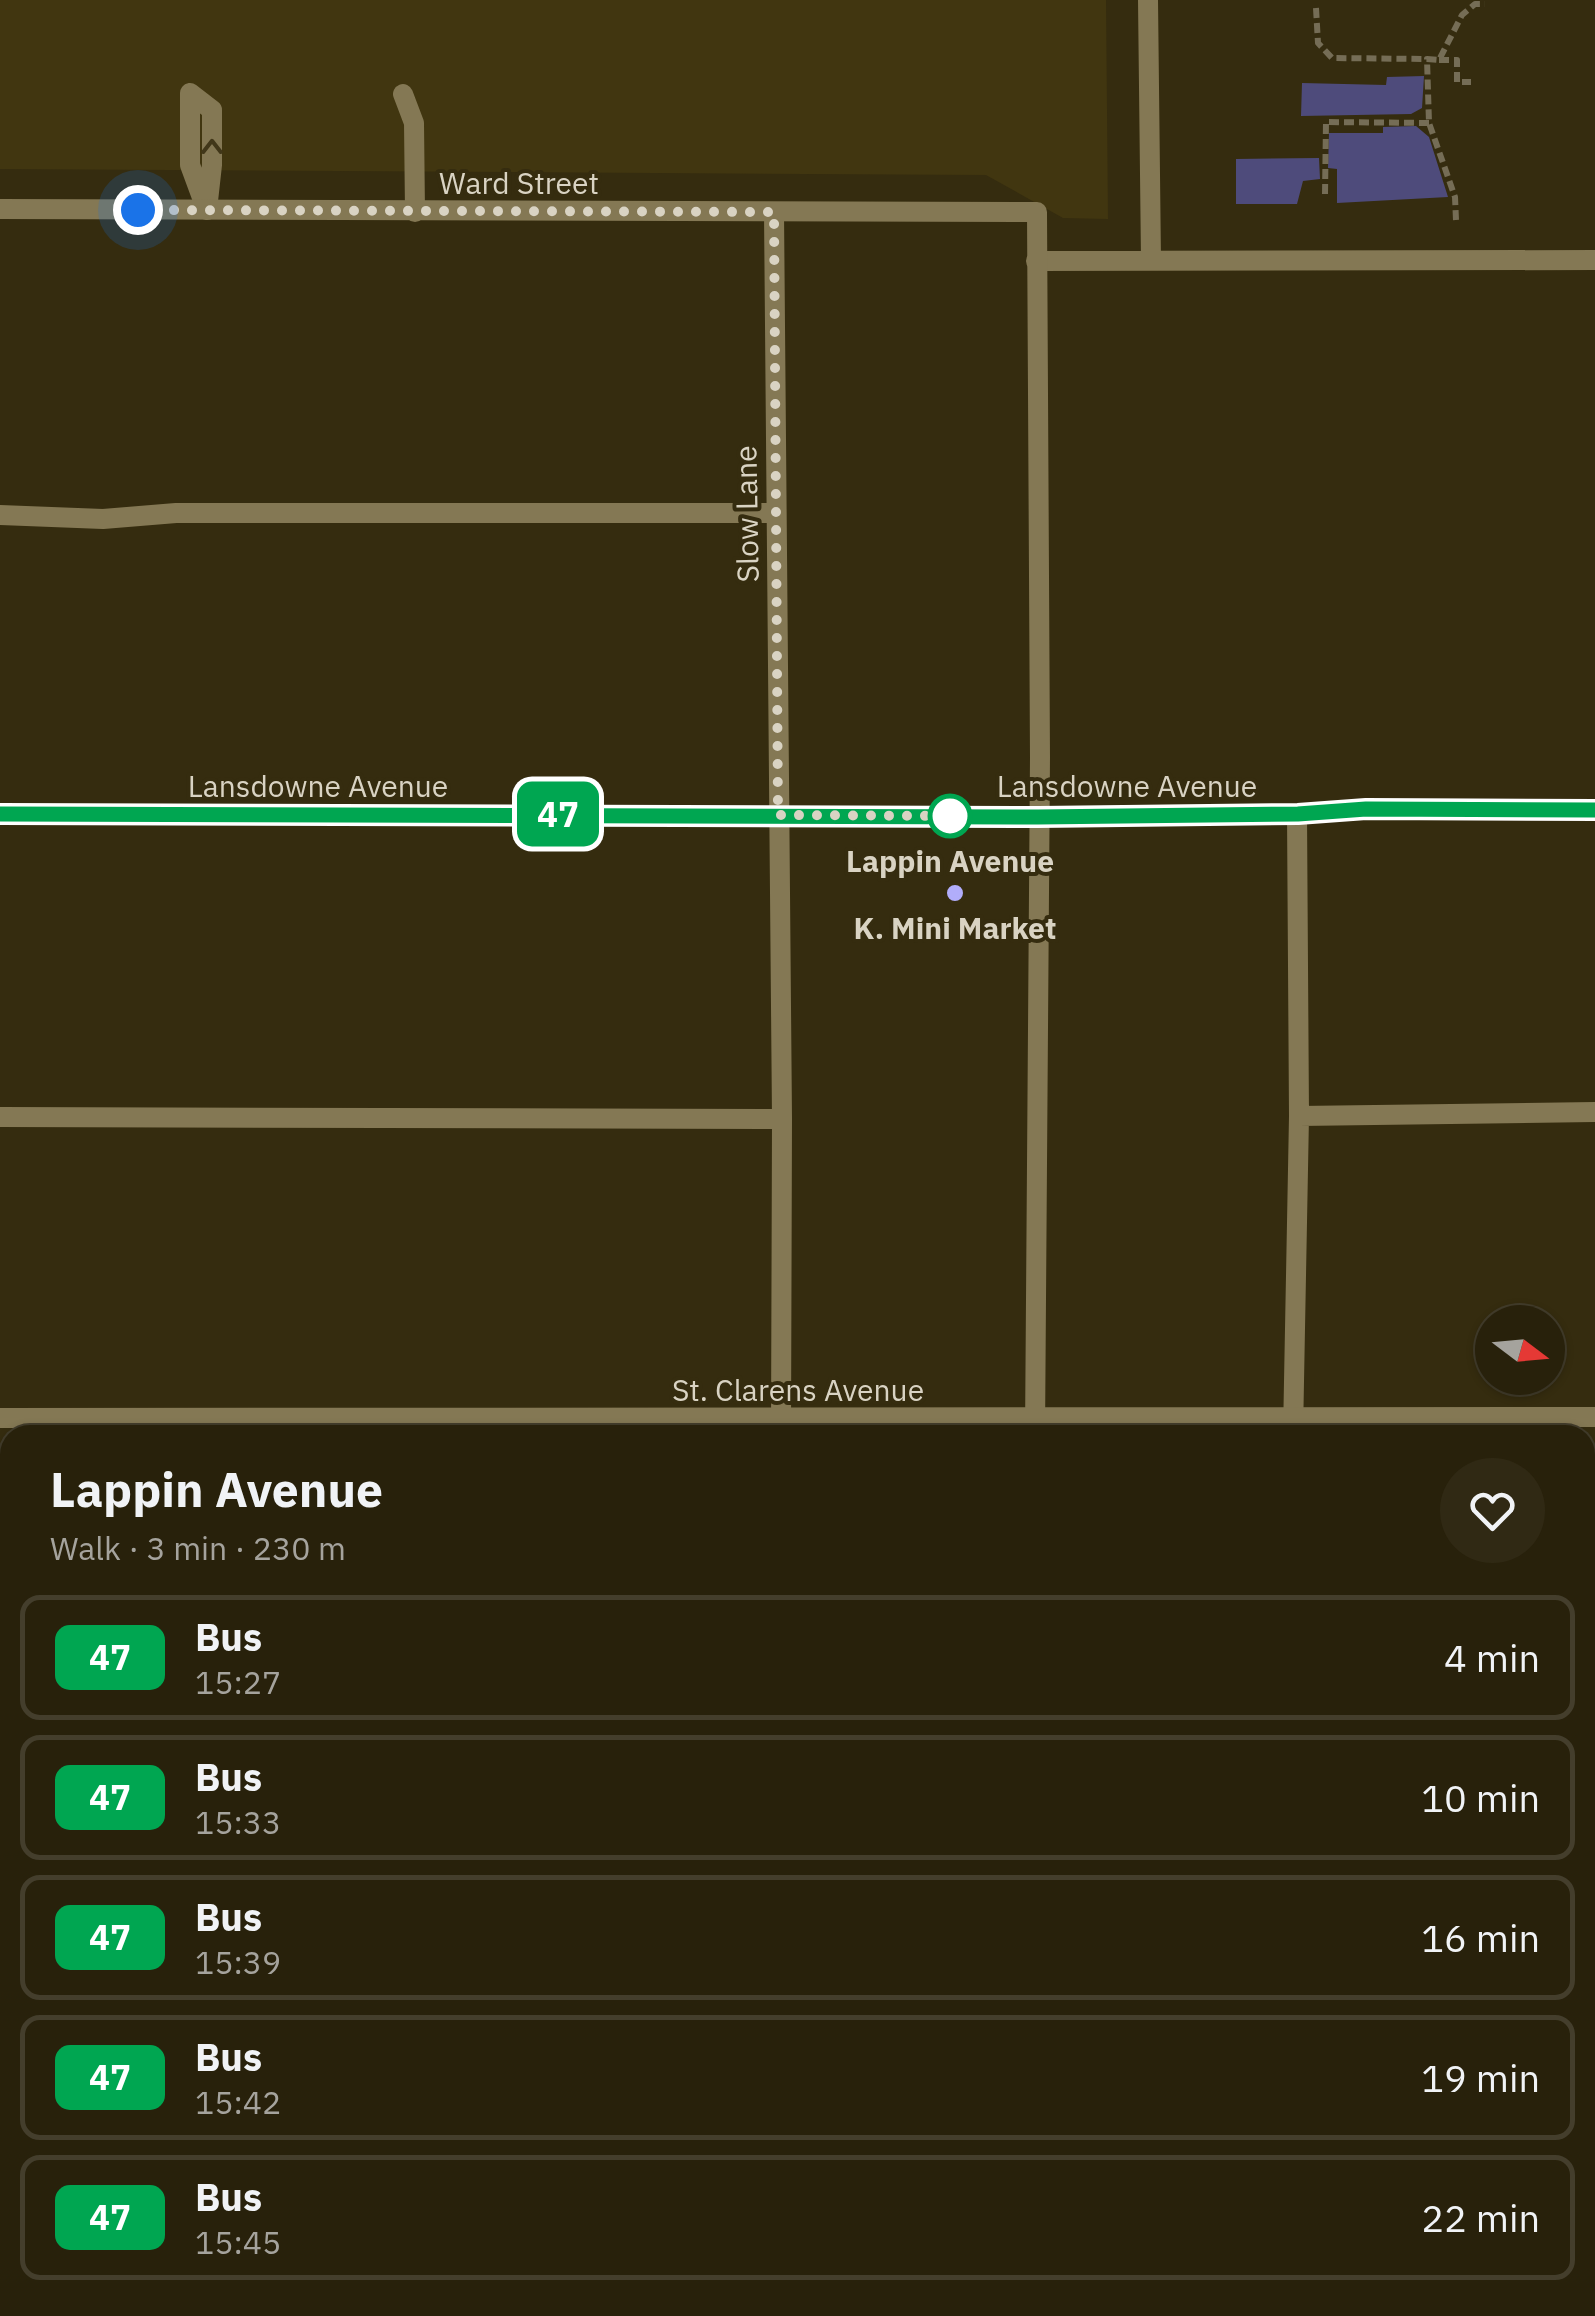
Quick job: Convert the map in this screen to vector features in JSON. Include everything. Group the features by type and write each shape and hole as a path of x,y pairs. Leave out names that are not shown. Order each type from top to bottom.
{"street":[{"path":"1148,0 1151,261"},
{"path":"402,94 414,123 415,212"},
{"name":"Ward Street","path":"0,209 1037,212 1036,261"},
{"name":"Slow Lane","path":"774,212 782,1119 780,1425"},
{"path":"1035,1425 1036,261 1595,260"},
{"path":"0,516 103,519 176,513 776,514"},
{"name":"Lansdowne Avenue","path":"0,814 1038,817 1298,814 1366,809 1595,810"},
{"path":"1293,1425 1298,814"},
{"path":"1298,1116 1595,1112"},
{"path":"0,1117 782,1119"},
{"name":"St. Clarens Avenue","path":"1327,1425 1595,1417"},
{"name":"St. Clarens Avenue","path":"0,1418 607,1425"}],"path":[{"path":"1439,60 1462,15 1475,4 1485,4"},
{"path":"1316,8 1318,43 1332,58 1457,60 1458,82 1470,82"},
{"path":"1427,60 1429,123 1455,197 1456,220"},
{"path":"1326,194 1326,122 1429,123"}],"shaded area":[{"path":"0,0 1106,0 1108,219 1063,218 986,175 0,169"},
{"path":"1424,76 1422,108 1411,114 1301,116 1302,83 1386,85 1387,77"},
{"path":"1416,126 1429,137 1448,197 1337,203 1337,169 1328,168 1329,133 1383,133 1383,127"},
{"path":"1319,158 1320,179 1303,181 1297,204 1236,204 1236,159"}],"bus line":[{"name":"47","path":"0,814 1038,817 1298,814 1366,809 1595,810"}],"place":[{"name":"Lappin Avenue","path":"950,816"},
{"name":"K. Mini Market","path":"955,893"}],"route":[{"path":"138,210 774,212 778,815 950,816"}]}
